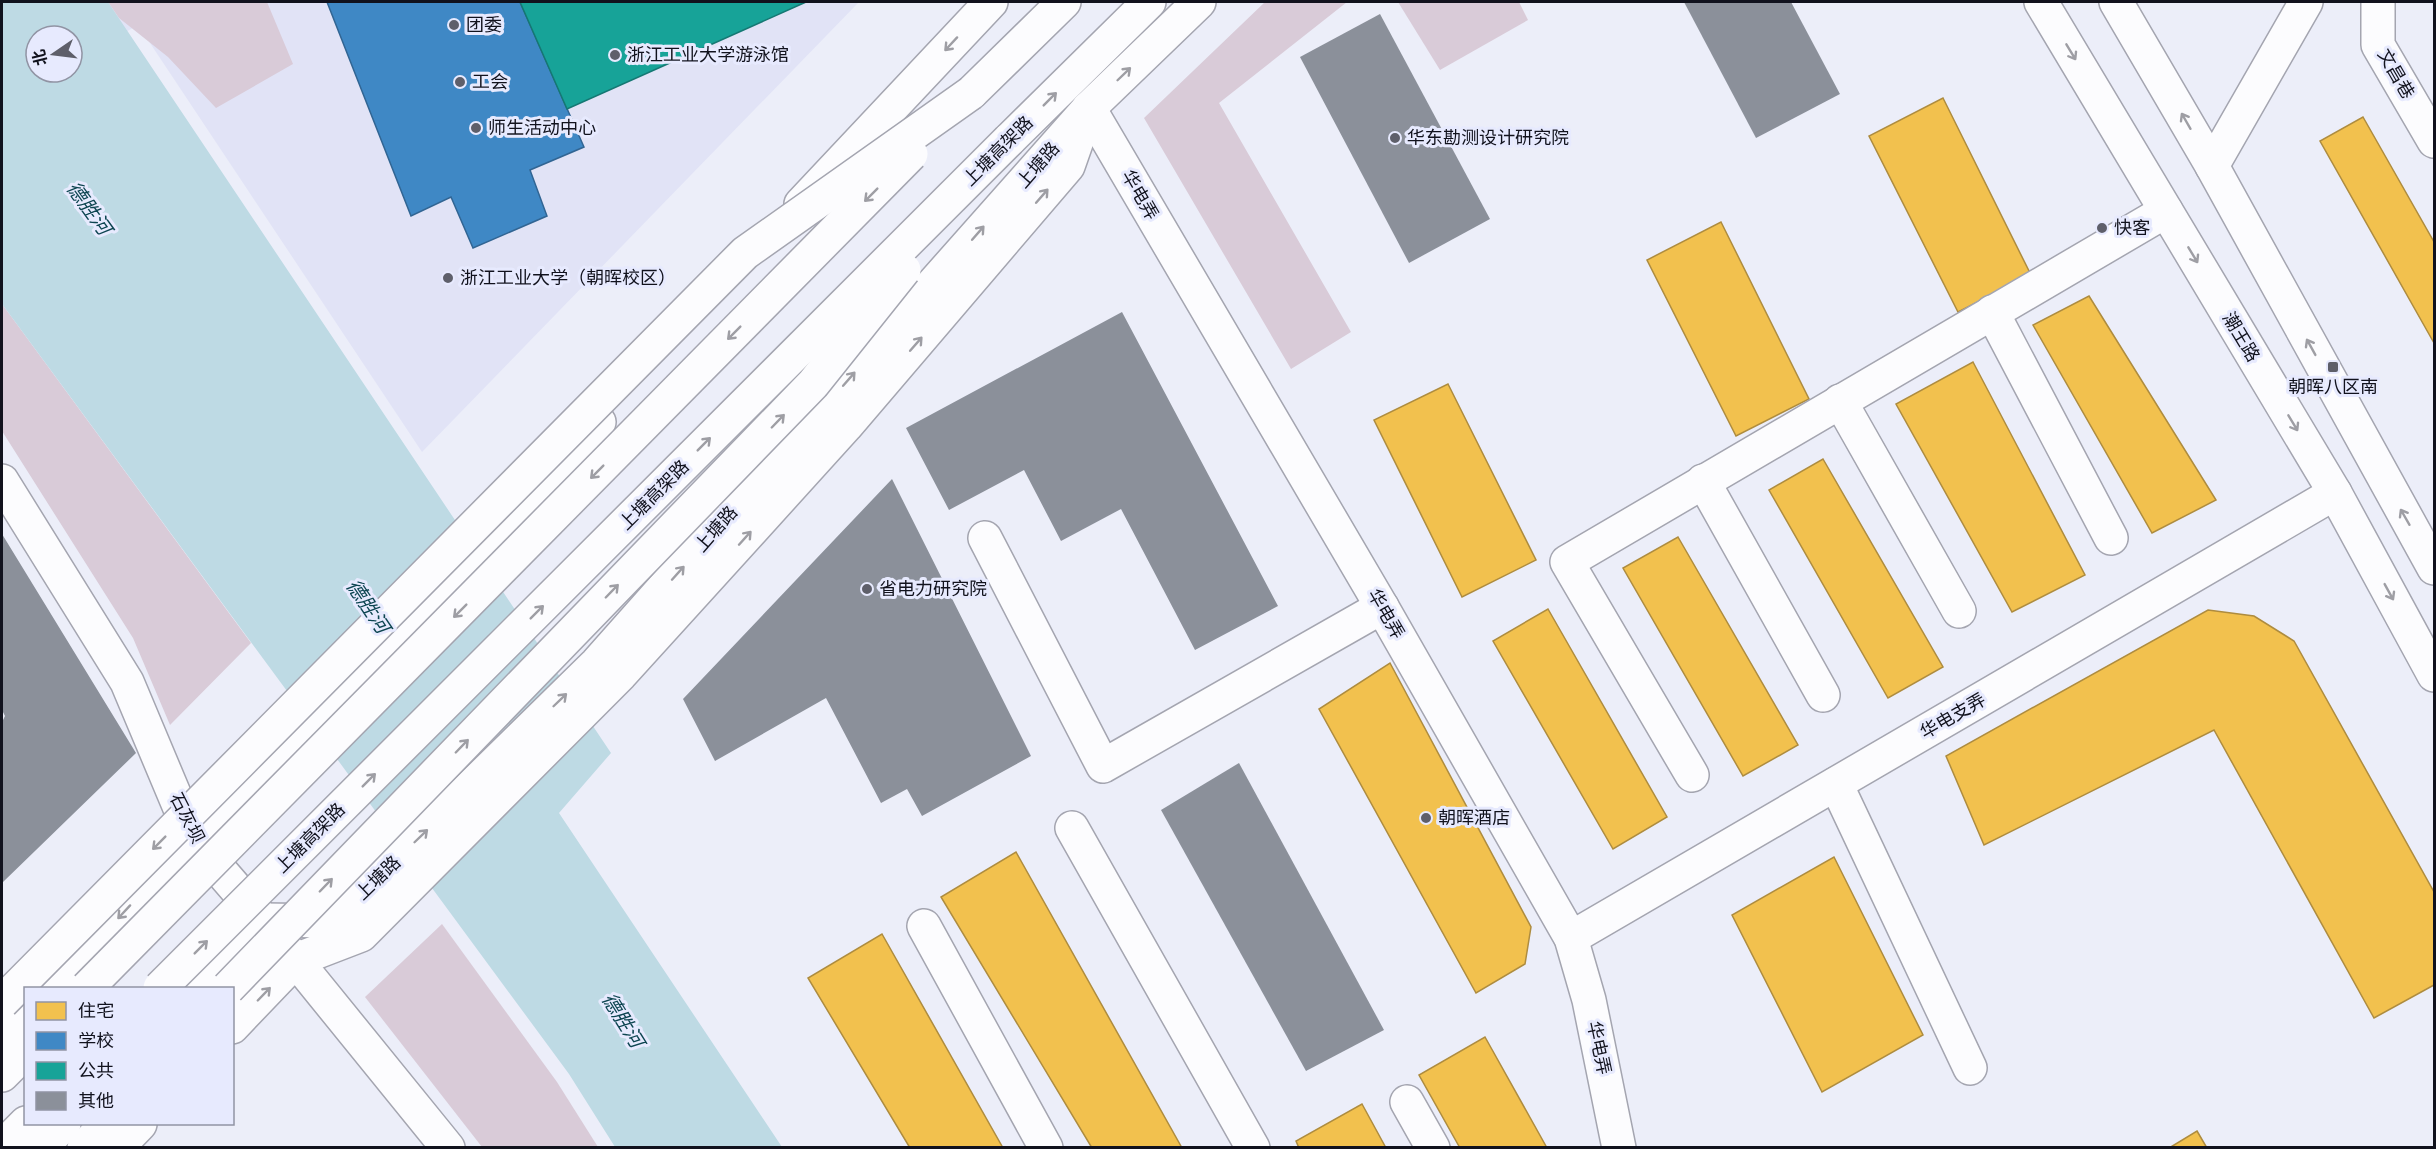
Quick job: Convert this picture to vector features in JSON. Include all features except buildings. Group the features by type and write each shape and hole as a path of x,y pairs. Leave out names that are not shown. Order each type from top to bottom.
{"main road":[{"path":"88,987 1064,2"},
{"name":"上塘高架路","path":"161,987 1149,2"},
{"name":"上塘路","path":"347,928 609,669 1089,108 1199,2"},
{"name":"潮王路","path":"2041,2 2335,493 2434,675"},
{"path":"2116,2 2212,166 2434,568"},
{"path":"2212,166 2306,2"},
{"name":"文昌巷","path":"2378,2 2378,45 2434,141"},
{"path":"53,987 193,839 502,526 983,5"},
{"path":"2,1002 746,253 972,93"},
{"name":"华电弄","path":"1089,108 1382,607 1571,938 1589,999 1619,1148"},
{"path":"229,987 813,384 1009,140"},
{"path":"1692,775 1567,561 2166,211"},
{"path":"1992,312 2111,538"},
{"path":"1840,401 1959,611"},
{"name":"石灰坝","path":"2,481 127,682 193,839 263,920 448,1148"},
{"path":"1703,481 1823,695"},
{"name":"华电支弄","path":"1571,938 2335,493"},
{"path":"985,538 1103,766 1382,607"},
{"path":"1836,784 1970,1068"},
{"path":"1072,828 1249,1146"},
{"path":"197,987 263,920 347,928"},
{"path":"924,926 1046,1148"},
{"path":"234,1025 296,960 347,928"},
{"path":"2,1042 24,1019"},
{"path":"2,1075 24,1053"},
{"path":"1407,1102 1433,1148"},
{"path":"2,1147 24,1125"},
{"path":"41,1148 63,1125"},
{"path":"84,1148 105,1125"},
{"path":"117,1148 139,1125"}],"shaded area":[{"name":"浙江工业大学（朝晖校区）","path":"2,2 859,2 422,452 138,25 84,56 84,24 24,24 24,84 2,105"},
{"path":"108,2 267,2 293,64 216,108 168,57 119,18"},
{"path":"1265,2 1347,2 1219,103 1351,332 1291,369 1144,118"},
{"path":"1398,2 1519,2 1528,20 1440,70"},
{"path":"2,304 251,643 170,725 133,638 2,431"},
{"path":"442,924 557,1082 598,1147 482,1147 365,997"}],"water":[{"name":"德胜河","path":"2,2 108,2 611,753 559,813 782,1147 615,1147 569,1074 2,304"}],"place":[{"name":"团委","path":"454,25"},
{"name":"浙江工业大学游泳馆","path":"615,55"},
{"name":"工会","path":"460,82"},
{"name":"师生活动中心","path":"476,128"},
{"name":"华东勘测设计研究院","path":"1395,138"},
{"name":"快客","path":"2102,228"},
{"name":"浙江工业大学（朝晖校区）","path":"448,278"},
{"name":"朝晖八区南","path":"2333,367"},
{"name":"省电力研究院","path":"867,589"},
{"name":"朝晖酒店","path":"1426,818"}]}
